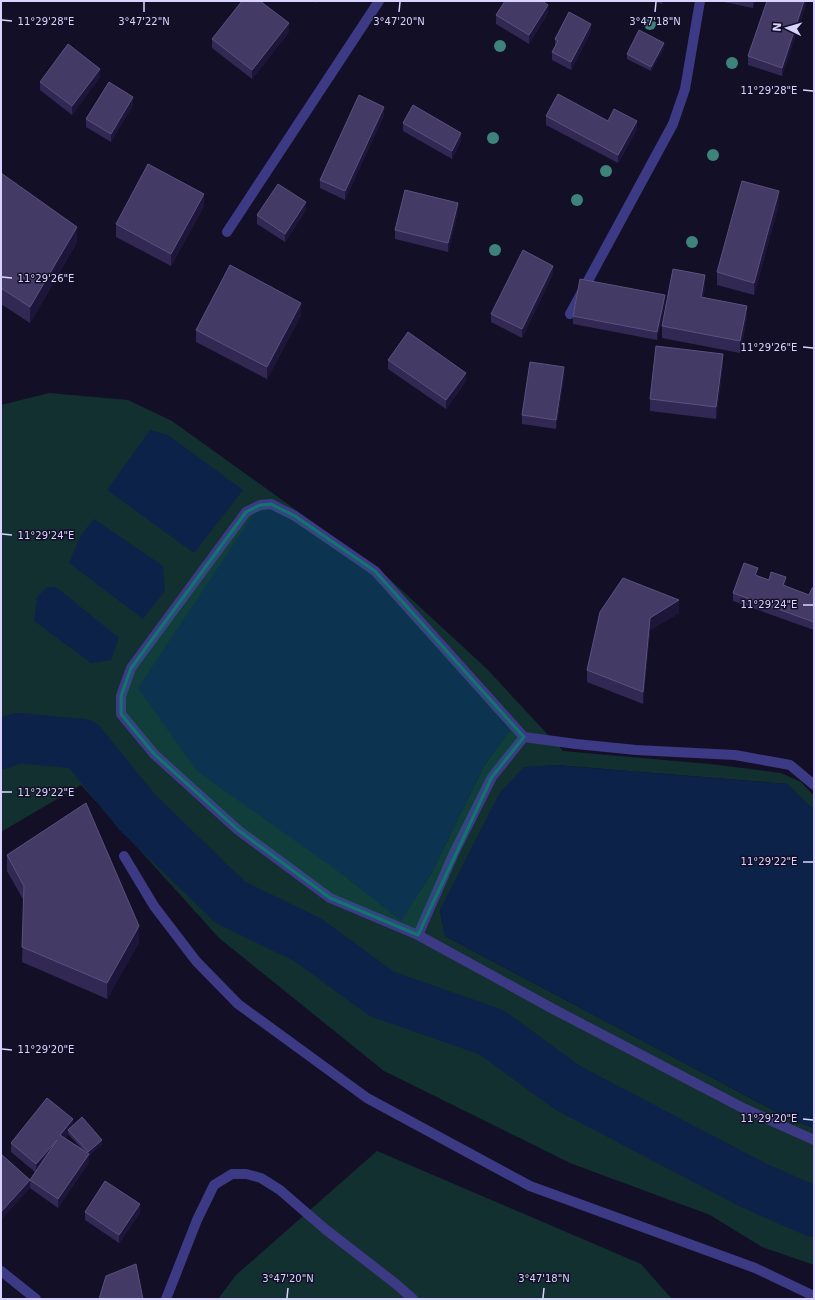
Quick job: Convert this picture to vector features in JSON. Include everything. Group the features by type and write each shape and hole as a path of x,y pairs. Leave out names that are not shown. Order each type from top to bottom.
{"street":[{"path":"227,232 379,1"},
{"path":"570,314 673,124 685,89 700,1"},
{"path":"814,785 790,765 735,755 636,750 524,737 375,571 295,516 271,504 260,505 246,512 131,668 121,696 121,714 154,754 238,830 330,898 418,936 555,1010 741,1107 814,1140"},
{"path":"418,936 454,853 492,777 524,737"},
{"path":"124,856 154,906 196,962 238,1004 367,1098 530,1186 755,1268 814,1296"},
{"path":"166,1299 196,1220 214,1185 232,1174 246,1174 261,1178 280,1190 325,1229 413,1299"},
{"path":"1,1271 36,1299"}],"highlighted area":[{"path":"271,504 295,516 375,571 524,737 492,777 418,935 330,898 238,830 154,754 121,714 121,696 131,668 246,512 260,505"}],"green space":[{"path":"49,393 128,400 172,421 381,571 487,669 563,751 710,764 781,773 801,782 814,796 814,810 787,784 555,765 524,768 440,910 445,936 792,1120 814,1128 814,1265 762,1247 710,1215 570,1163 384,1071 219,938 81,785 1,832 1,405","holes":["510,730 484,766 431,874 401,920 346,877"]},
{"path":"377,1151 641,1264 672,1299 218,1299 236,1275"}],"water":[{"path":"150,430 168,435 243,490 194,553 107,490"},
{"path":"274,509 369,572 510,730 484,766 431,874 401,921 346,877 197,771 138,688 255,512"},
{"path":"94,519 163,566 165,591 143,619 69,563 81,535"},
{"path":"47,587 56,587 119,638 111,660 91,663 34,621 37,597"},
{"path":"555,765 787,784 814,810 814,1128 792,1120 445,936 440,910 499,794 524,767"}],"building":[{"path":"242,1 260,1 289,23 252,70 212,39"},
{"path":"505,1 542,1 548,5 529,35 496,15"},
{"path":"767,1 804,1 782,68 748,56"},
{"path":"569,12 591,24 571,62 552,52 558,41 555,39"},
{"path":"639,30 664,43 651,67 627,54"},
{"path":"68,44 100,69 72,106 40,82"},
{"path":"109,82 133,97 111,134 86,119"},
{"path":"558,94 608,121 614,109 637,121 618,155 546,116"},
{"path":"359,95 384,107 345,191 320,180"},
{"path":"413,105 461,133 452,151 403,123"},
{"path":"148,164 204,194 171,254 116,224"},
{"path":"1,173 77,227 30,307 1,288"},
{"path":"742,181 779,191 754,283 717,272"},
{"path":"278,184 306,202 285,234 257,215"},
{"path":"405,190 458,203 448,243 395,230"},
{"path":"523,250 553,266 522,329 491,314"},
{"path":"230,265 301,303 267,367 196,330"},
{"path":"673,269 705,275 701,297 747,306 740,341 662,326"},
{"path":"580,279 665,295 657,332 573,316"},
{"path":"408,332 466,373 446,400 388,360"},
{"path":"656,346 723,354 716,407 650,399"},
{"path":"530,362 564,367 556,420 522,415"},
{"path":"744,563 758,568 755,575 769,580 771,572 786,577 783,585 809,595 812,588 814,588 814,622 733,593"},
{"path":"623,578 679,600 650,618 643,692 587,670 600,612"},
{"path":"86,803 139,926 107,983 22,947 24,886 7,855"},
{"path":"47,1098 73,1119 60,1135 89,1154 58,1199 30,1180 57,1140 36,1164 11,1143"},
{"path":"82,1117 102,1140 88,1152 68,1130"},
{"path":"1,1154 30,1180 1,1212"},
{"path":"105,1181 140,1204 119,1235 85,1212"},
{"path":"136,1264 143,1299 99,1299 106,1276"}],"waterway":[{"path":"1,744 18,738 82,744 137,812 230,902 308,940 382,994 491,1032 568,1088 753,1185 814,1212"}]}
